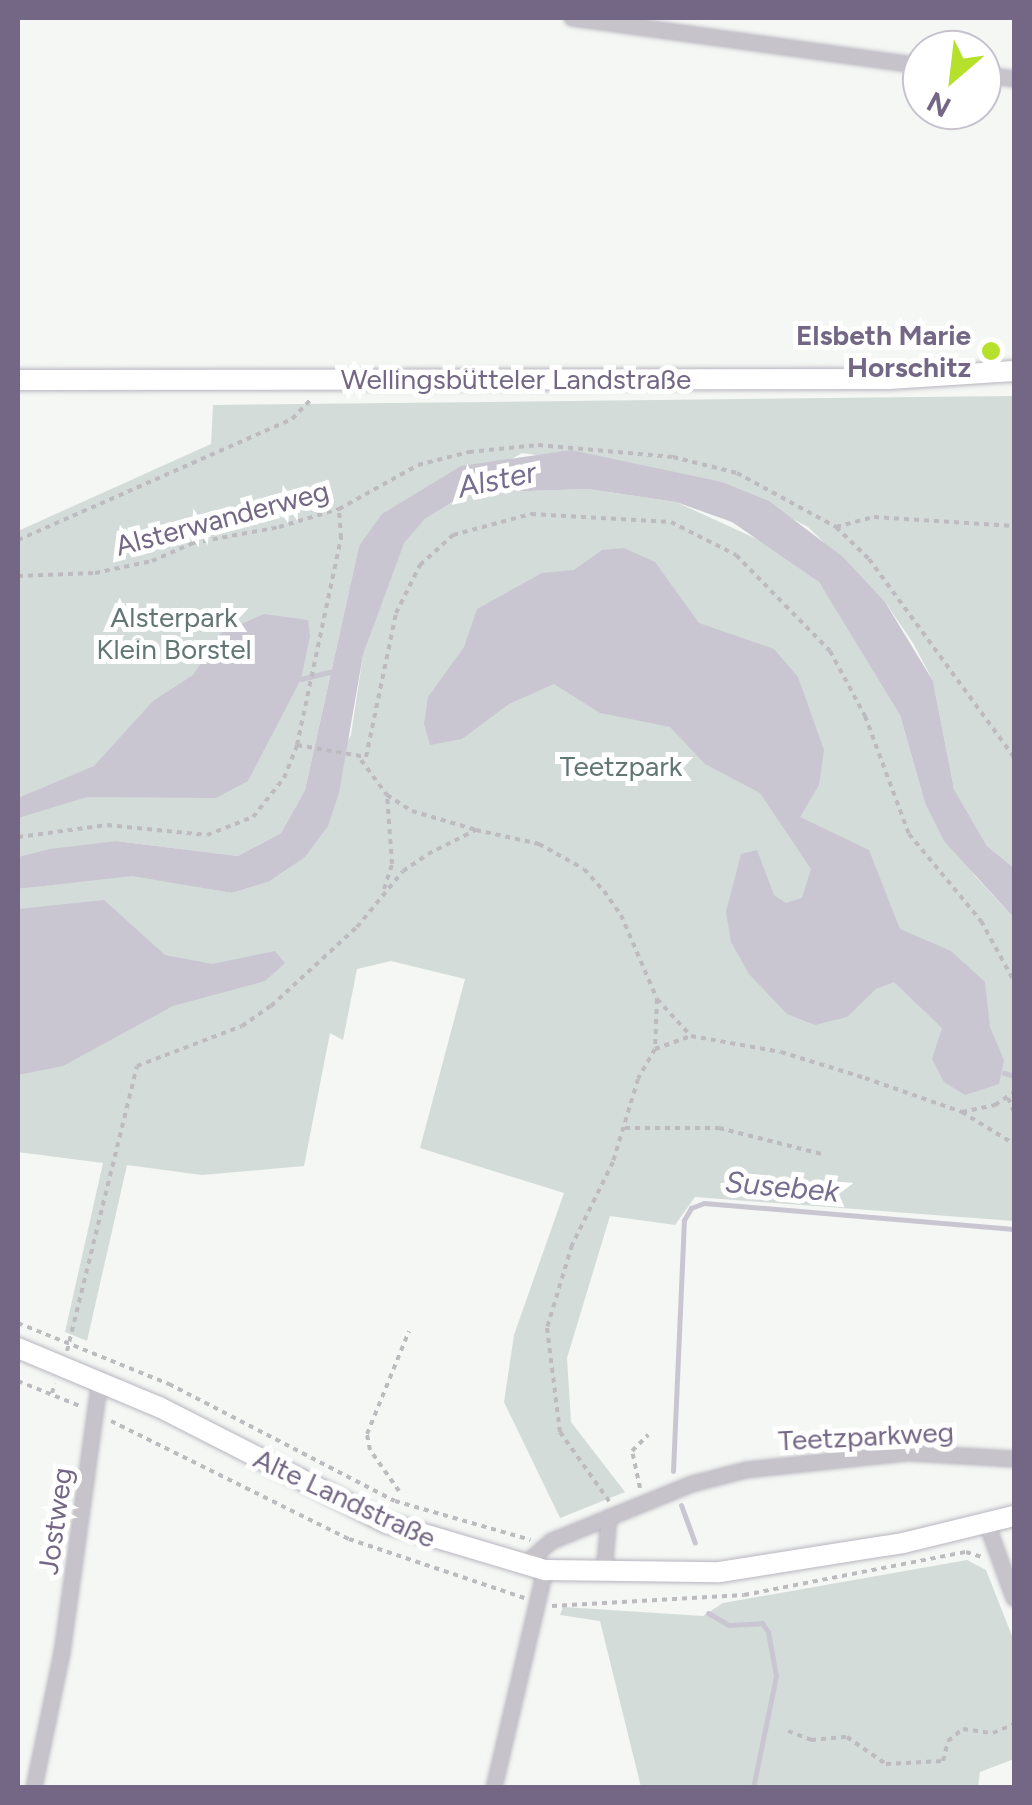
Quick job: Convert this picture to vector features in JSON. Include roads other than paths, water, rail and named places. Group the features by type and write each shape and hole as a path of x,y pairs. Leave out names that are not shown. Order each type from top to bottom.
{"main road":[{"name":"Wellingsbütteler Landstraße","path":"18,380 889,379 1014,371"},
{"name":"Alte Landstraße","path":"18,1348 100,1379 358,1511 545,1570 720,1572 1014,1516"}],"street":[{"path":"572,18 902,63"},
{"name":"Jostweg","path":"34,1788 62,1653 100,1379"},
{"name":"Teetzparkweg","path":"523,1566 552,1541 692,1484 800,1460 910,1453 1014,1458"},
{"path":"604,1573 614,1515"},
{"path":"987,1524 1014,1598"},
{"path":"494,1788 545,1570"}],"water":[{"name":"Alster","path":"571,450 722,482 769,501 843,557 885,602 933,681 954,789 987,846 1014,868 1014,918 944,841 925,803 900,715 819,582 732,522 676,502 588,489 467,493 425,519 404,543 363,655 339,793 328,826 305,857 268,882 232,893 132,876 18,889 18,857 50,849 116,841 238,856 281,833 305,790 359,546 382,514 461,466"},
{"path":"624,548 655,562 699,623 774,649 798,677 824,750 819,785 800,817 869,850 900,929 951,951 985,982 990,1027 1004,1060 999,1084 965,1095 944,1082 932,1059 942,1028 894,982 876,989 847,1017 815,1025 787,1014 749,974 731,942 726,912 741,854 757,850 774,895 786,903 802,898 811,869 760,793 705,764 670,727 600,713 554,684 509,704 462,739 430,745 424,724 428,697 464,647 477,609 542,573 574,570 602,550"},
{"path":"264,614 308,620 310,636 301,679 248,781 216,798 87,797 18,818 18,798 94,766 153,701 193,675 221,633"},
{"path":"104,900 165,955 212,964 275,951 285,963 265,981 173,1006 63,1066 18,1075 18,909"}],"waterway":[{"path":"301,679 330,672"},
{"path":"1004,1073 1014,1076"},
{"name":"Susebek","path":"673,1471 684,1220 691,1208 704,1203 1014,1229"},
{"name":"Susebek","path":"681,1505 695,1543"},
{"name":"Susebek","path":"708,1613 729,1625 762,1623 768,1632 776,1676 753,1788"}],"place":[{"name":"Elsbeth Marie Horschitz","path":"991,351"}],"park label":[{"name":"Alsterpark Klein Borstel","path":"174,633"},
{"name":"Teetzpark","path":"621,766"}]}
